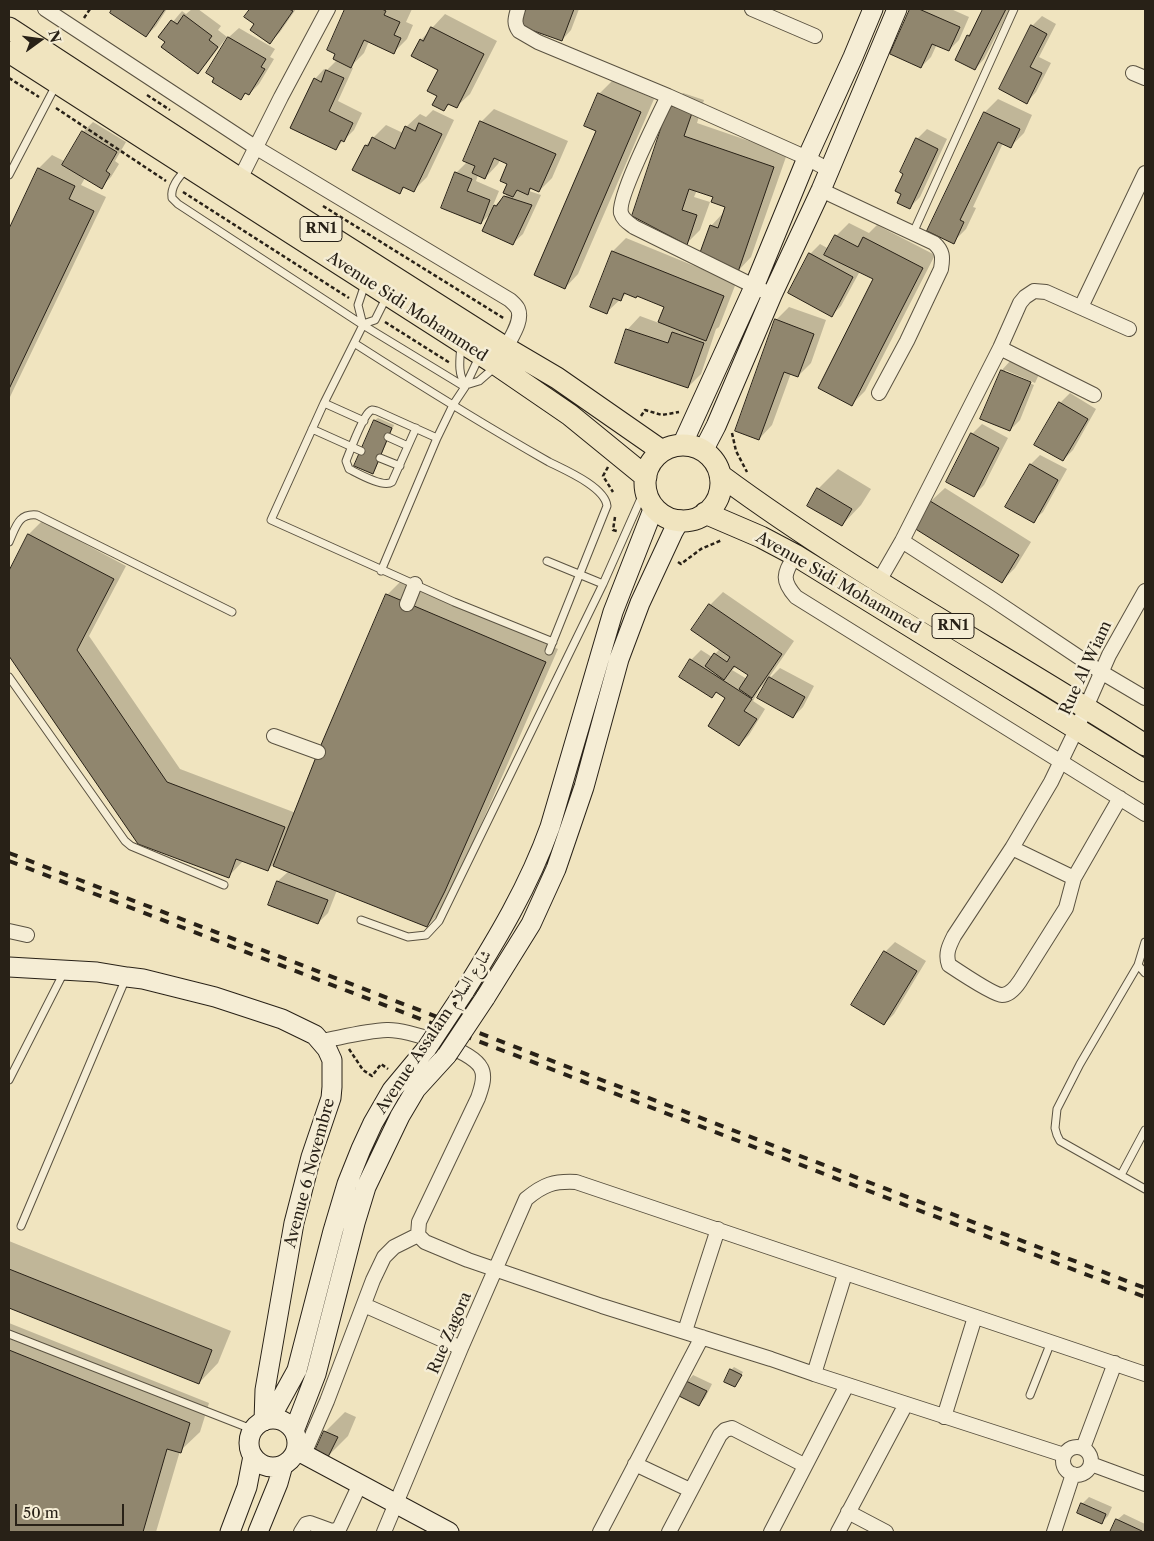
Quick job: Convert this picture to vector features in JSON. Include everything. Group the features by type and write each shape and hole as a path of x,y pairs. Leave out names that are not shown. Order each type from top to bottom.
{"main road":[{"name":"Avenue Sidi Mohammed","path":"9,28 62,73 188,167 366,282 461,342 494,356 557,378 633,430 672,448"},
{"name":"Avenue Sidi Mohammed","path":"9,52 62,73 240,178 494,356 570,415 649,490"},
{"name":"RN1","path":"672,448 693,446 703,451 713,460 720,475"},
{"path":"649,490 652,462 672,448"},
{"name":"Avenue Sidi Mohammed","path":"720,475 795,528 1145,745"},
{"path":"680,520 691,520 705,513 714,504 721,484 720,475"},
{"name":"RN1","path":"649,490 664,515 680,520"},
{"name":"Avenue Sidi Mohammed","path":"705,513 761,537 795,555 1145,771"}],"street":[{"name":"Avenue Sidi Mohammed","path":"44,9 255,147 510,300 519,312 517,326 494,356"},
{"path":"240,178 328,9"},
{"path":"518,9 515,22 519,31 538,42 668,96 807,158 829,170"},
{"path":"752,9 815,36"},
{"path":"672,448 754,287 807,158 873,9"},
{"path":"703,451 716,426 772,295 821,190 896,9"},
{"path":"668,96 624,192 621,214 634,226 772,295"},
{"path":"1081,307 1145,174"},
{"path":"821,190 934,243 941,249 943,258 941,269 907,341 879,393"},
{"path":"879,581 902,541 1000,348 1020,304 1030,292 1039,290 1046,292 1129,329"},
{"path":"1000,348 1094,395"},
{"name":"Avenue Assalam شارع السلام","path":"263,1423 297,1370 347,1184 373,1123 392,1090 430,1044 464,992 497,939 539,857 550,827 649,490"},
{"name":"Avenue Assalam شارع السلام","path":"294,1431 316,1374 366,1187 400,1116 416,1089 448,1055 485,998 530,924 556,869 584,787 619,659 640,603 680,520"},
{"path":"902,541 1101,672 1145,698"},
{"path":"795,555 785,574 785,581 789,590 796,597 1145,814"},
{"path":"407,604 415,584"},
{"name":"Rue Al Wiam","path":"1120,798 1074,878 1066,908 1020,981 1008,994 997,994 949,965 947,955 954,936 1012,848 1048,788 1109,655 1145,591"},
{"path":"274,736 318,752"},
{"path":"1012,848 1074,878"},
{"path":"9,931 27,934"},
{"path":"9,967 127,976 215,997 282,1019 315,1035 322,1041 394,1030 417,1034 430,1044 466,1054 482,1070 482,1088 419,1222 418,1235 425,1242 468,1260 602,1306 771,1358 847,1385 1064,1455"},
{"name":"Avenue 6 Novembre","path":"263,1423 266,1380 294,1223 311,1157 331,1098 332,1060 322,1041"},
{"name":"Rue Zagora","path":"384,1532 526,1199 550,1183 576,1182 718,1229"},
{"path":"685,1331 718,1229 845,1274 1145,1374"},
{"path":"253,1456 263,1465 270,1467 283,1465 300,1452 384,1257 389,1250 418,1235"},
{"path":"814,1374 845,1274"},
{"path":"364,1305 461,1348"},
{"path":"944,1417 975,1317"},
{"path":"600,1532 702,1338"},
{"path":"1083,1448 1115,1363"},
{"path":"266,1380 268,1390 273,1394 282,1392 289,1385"},
{"path":"771,1532 847,1385"},
{"path":"838,1532 906,1404"},
{"path":"230,1532 247,1487 253,1456 250,1443 263,1423 284,1422 294,1431 300,1452 449,1532"},
{"path":"669,1532 720,1435 728,1428 732,1428 757,1440 804,1465"},
{"path":"1072,1447 1083,1448 1090,1455 1091,1464 1084,1473 1073,1474 1065,1468 1063,1463 1064,1455 1072,1447"},
{"path":"635,1464 690,1490"},
{"path":"1091,1464 1145,1484"},
{"path":"258,1532 278,1483 283,1465"},
{"path":"1054,1532 1073,1474"},
{"path":"301,1532 306,1524 310,1523 332,1531 339,1530 360,1484"},
{"path":"848,1512 886,1532"}],"lane":[{"path":"913,233 1014,9"},
{"path":"9,175 62,73"},
{"path":"188,167 174,186 171,196 178,204 363,325 466,386"},
{"path":"366,282 358,303 363,325 324,403 271,520 454,602 553,642"},
{"path":"363,325 374,321 388,295"},
{"path":"461,342 460,370 466,386"},
{"path":"354,343 453,405 582,479 604,496 607,506 549,650"},
{"path":"382,570 437,438 453,405 466,386 494,356"},
{"path":"466,386 479,381 494,356"},
{"path":"324,403 363,423 370,430"},
{"path":"416,428 400,466 392,482 389,484 386,485 348,469 346,461 363,423 369,412 373,410 416,428 437,438"},
{"path":"312,429 361,451"},
{"path":"388,438 408,446"},
{"path":"380,458 400,466"},
{"path":"361,920 408,937 426,935 439,921 649,490"},
{"path":"9,542 21,518 28,514 37,515 232,612"},
{"path":"547,561 602,584"},
{"path":"9,677 125,841 131,846 224,885"},
{"path":"1145,942 1138,965 1076,1071 1057,1109 1055,1128 1056,1135 1060,1141 1145,1189"},
{"path":"1138,965 1145,973"},
{"path":"9,1080 65,970"},
{"path":"21,1226 127,976"},
{"path":"1121,1175 1145,1130"},
{"path":"9,1334 263,1423"},
{"path":"1030,1395 1051,1342"}],"path":[{"path":"9,78 358,303"},
{"path":"377,317 460,370"},
{"path":"633,430 644,410 662,415 676,414 683,411"},
{"path":"732,432 741,463 752,475"},
{"path":"664,553 681,564 709,545 727,539"},
{"path":"342,1037 363,1070 372,1076 381,1064 402,1077"}],"building":[{"path":"112,9 165,9 146,37 110,13"},
{"path":"250,9 289,9 293,11 270,44 250,30 254,24 244,17"},
{"path":"345,9 382,9 386,11 384,15 400,22 394,35 401,38 394,54 364,40 351,68 333,59 335,54 327,50"},
{"path":"526,9 574,9 562,41 520,26"},
{"path":"910,9 919,9 960,27 949,51 932,44 921,68 890,54"},
{"path":"983,9 1006,9 975,70 955,60 967,35 969,36"},
{"path":"184,15 212,36 209,40 218,47 198,74 161,47 165,42 158,37 171,20 177,24"},
{"path":"1031,25 1047,34 1030,67 1042,73 1027,104 999,89"},
{"path":"431,27 484,54 457,108 448,104 444,111 432,105 437,96 427,91 438,70 411,56 420,39 423,41"},
{"path":"228,37 266,59 261,67 265,69 249,95 245,93 241,100 212,82 214,78 206,73"},
{"path":"326,70 344,78 329,111 353,123 344,142 341,140 336,150 290,128 314,78 321,82"},
{"path":"598,93 641,112 565,289 534,275 596,131 584,126"},
{"path":"669,105 692,113 684,136 774,167 738,272 698,258 710,225 718,228 725,207 711,202 713,197 689,189 682,210 697,215 687,245 632,216"},
{"path":"984,112 1020,129 1011,148 998,142 960,220 964,222 954,244 927,231"},
{"path":"480,121 556,154 539,192 530,188 528,195 517,190 513,197 503,193 507,184 500,181 507,164 494,158 485,179 472,173 475,166 463,161"},
{"path":"419,123 442,134 414,192 403,187 400,194 352,170 365,145 368,146 372,137 395,149 405,126 415,131"},
{"path":"82,131 117,152 106,171 110,174 102,189 62,165"},
{"path":"916,138 938,149 910,209 897,203 901,194 895,191 903,174 900,172"},
{"path":"38,168 75,186 69,199 94,211 9,389 9,229"},
{"path":"455,172 472,179 467,191 490,200 481,224 441,208"},
{"path":"504,196 532,205 513,245 482,231 494,205 496,206"},
{"path":"835,235 858,247 863,237 923,268 852,406 818,388 873,279 824,255"},
{"path":"612,251 724,296 706,341 658,322 664,307 637,296 636,298 624,293 621,301 613,298 607,314 590,307"},
{"path":"809,253 853,277 832,317 788,293"},
{"path":"775,319 814,334 798,377 784,372 759,440 735,431"},
{"path":"626,329 668,343 672,332 704,343 688,388 615,363"},
{"path":"1001,370 1031,382 1010,431 980,419"},
{"path":"1059,402 1088,419 1063,461 1034,445"},
{"path":"374,420 392,428 373,474 354,466"},
{"path":"971,433 999,448 974,497 946,482"},
{"path":"1030,464 1058,480 1034,523 1005,507"},
{"path":"817,488 852,509 842,526 807,506"},
{"path":"930,501 1019,555 1002,583 914,528"},
{"path":"28,534 114,579 77,650 167,782 285,827 268,871 236,859 229,878 138,844 9,656 9,571"},
{"path":"386,594 546,662 445,891 427,927 273,866 318,752"},
{"path":"709,604 782,654 752,698 739,689 748,675 734,666 724,680 705,666 714,653 727,662 730,657 691,630"},
{"path":"690,659 752,699 744,711 757,719 739,746 708,726 725,698 716,692 712,698 679,677"},
{"path":"769,677 805,697 793,718 757,698"},
{"path":"277,881 328,900 318,924 268,905"},
{"path":"884,951 917,971 884,1025 851,1005"},
{"path":"9,1269 212,1350 199,1384 9,1308"},
{"path":"9,1350 190,1423 181,1453 167,1449 143,1532 9,1532"},
{"path":"730,1369 742,1375 735,1387 724,1382"},
{"path":"686,1381 707,1391 699,1406 679,1396"},
{"path":"324,1431 338,1437 328,1457 315,1451"},
{"path":"1081,1503 1106,1514 1102,1524 1077,1513"},
{"path":"1116,1519 1142,1531 1110,1532"}],"railway":[{"path":"9,853 1145,1288"},
{"path":"9,861 1145,1297"}]}
